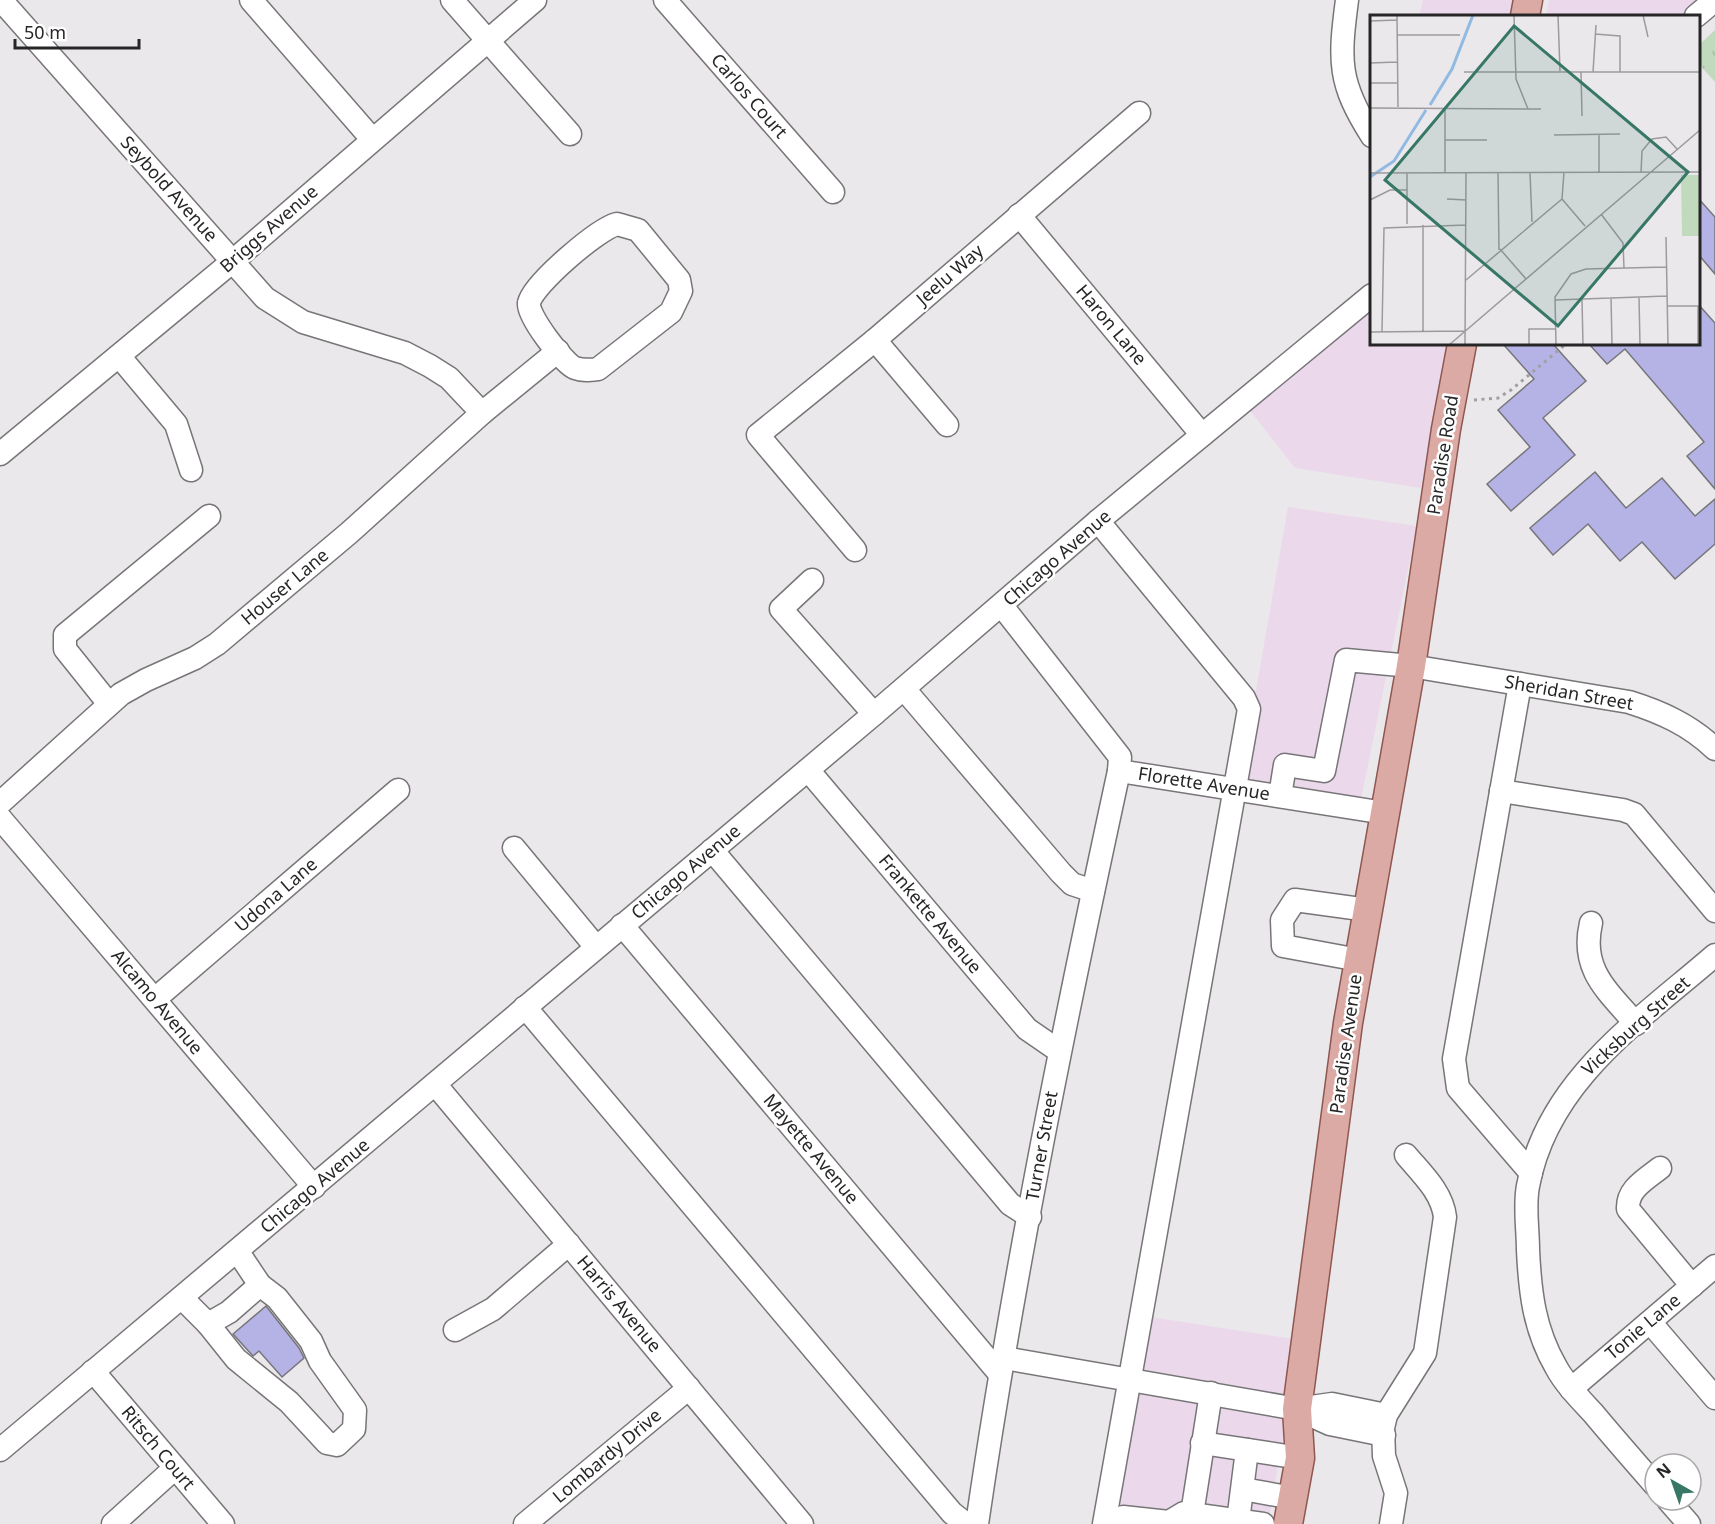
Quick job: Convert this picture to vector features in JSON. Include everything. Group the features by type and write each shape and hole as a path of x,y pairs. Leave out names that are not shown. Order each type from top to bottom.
{"main road":[{"path":"1525,15 1528,0"},
{"name":"Paradise Road","path":"1425,566 1462,345"},
{"name":"Paradise Avenue","path":"1291,1511 1300,1458 1297,1409 1348,1023 1411,666 1425,566"}],"street":[{"name":"Seybold Avenue","path":"1,0 266,298 303,322 405,353 422,361 449,378 482,413"},
{"path":"251,0 372,139"},
{"path":"452,0 570,134"},
{"name":"Briggs Avenue","path":"0,454 233,261 487,39 536,0"},
{"name":"Carlos Court","path":"665,0 833,192"},
{"path":"1347,0 1342,75 1349,98 1370,134"},
{"path":"1697,15 1715,0"},
{"name":"Jeelu Way","path":"855,550 758,435 875,340 1139,113"},
{"name":"Haron Lane","path":"1019,215 1202,435"},
{"path":"627,225 638,230 679,280 681,291 677,303 671,312 598,369 586,371 574,368 558,351 528,308 535,289 610,226 627,225"},
{"name":"Chicago Avenue","path":"0,1450 904,689 1098,522 1370,296"},
{"path":"875,340 947,425"},
{"name":"Houser Lane","path":"0,802 110,704 146,680 195,658 217,644 349,533 482,413 558,351"},
{"path":"119,356 176,424 191,470"},
{"path":"110,704 65,649 65,635 209,516"},
{"path":"1098,522 1244,698 1249,709 1130,1379 1116,1522 1169,1522 1184,1513 1263,1524"},
{"path":"812,580 781,609 874,714"},
{"name":"Florette Avenue","path":"1002,606 1109,740 1120,757 1119,771 1385,813"},
{"name":"Sheridan Street","path":"1280,796 1285,765 1324,771 1346,660 1411,666 1629,702 1656,710 1685,725 1715,749"},
{"path":"1520,684 1454,1059 1454,1073 1458,1088 1531,1173"},
{"path":"904,689 1061,873 1072,884 1093,891"},
{"name":"Frankette Avenue","path":"808,770 1027,1029 1059,1051"},
{"name":"Turner Street","path":"977,1524 1002,1365 1059,1051 1119,771"},
{"name":"Udona Lane","path":"155,999 398,790"},
{"path":"1501,791 1623,810 1634,814 1715,911"},
{"name":"Alcamo Avenue","path":"0,818 314,1187"},
{"path":"514,848 596,947"},
{"path":"712,850 1010,1204 1030,1216"},
{"path":"1359,960 1283,946 1282,920 1295,900 1368,910"},
{"path":"1591,923 1588,953 1592,969 1598,980 1636,1024"},
{"name":"Mayette Avenue","path":"622,925 1002,1365"},
{"name":"Vicksburg Street","path":"1643,1471 1571,1389 1557,1369 1535,1319 1529,1290 1527,1210 1531,1173 1546,1130 1575,1082 1595,1060 1715,955"},
{"path":"525,1007 952,1513 966,1524"},
{"name":"Harris Avenue","path":"435,1084 689,1388 798,1523"},
{"path":"1392,1524 1396,1493 1384,1456 1385,1425 1425,1353 1444,1217 1443,1204 1436,1191 1406,1155"},
{"path":"1660,1168 1634,1190 1628,1198 1628,1209 1692,1286"},
{"path":"455,1330 493,1309 569,1244"},
{"path":"182,1298 208,1324 236,1359 289,1402 327,1443 337,1445 354,1429 355,1410 320,1361 311,1341 277,1298 260,1285 237,1252"},
{"name":"Tonie Lane","path":"1571,1389 1715,1266"},
{"path":"208,1324 229,1312 260,1285"},
{"path":"1650,1322 1715,1398"},
{"path":"1002,1365 1130,1379 1297,1409 1332,1404 1385,1425"},
{"name":"Ritsch Court","path":"93,1371 223,1524"},
{"name":"Lombardy Drive","path":"525,1524 689,1388"},
{"path":"1192,1514 1210,1392"},
{"path":"1202,1443 1300,1458"},
{"path":"1238,1521 1247,1450"},
{"path":"113,1524 175,1468"},
{"path":"1243,1489 1291,1511"},
{"path":"1678,1512 1689,1524"}],"path":[{"path":"1451,402 1498,398 1565,345"}],"shaded area":[{"path":"1423,0 1521,0 1518,15 1419,15"},
{"path":"1549,0 1703,0 1685,15 1546,15"},
{"path":"1370,308 1370,345 1450,345 1421,488 1295,468 1248,408"},
{"path":"1288,507 1417,526 1358,814 1238,793"},
{"path":"1145,1316 1300,1340 1268,1524 1110,1524"}],"green space":[{"path":"1715,30 1715,82 1700,65 1700,44"}],"building":[{"path":"1700,200 1715,217 1715,274 1700,256"},
{"path":"1700,306 1715,323 1715,489 1687,456 1704,442 1625,349 1607,364 1590,345 1700,345"},
{"path":"1504,345 1554,345 1586,381 1543,418 1575,455 1511,511 1487,484 1530,447 1498,410 1534,379"},
{"path":"1595,472 1626,508 1662,478 1695,516 1715,499 1715,544 1675,579 1642,542 1620,561 1588,524 1553,555 1530,528"},
{"path":"266,1306 299,1348 304,1358 282,1377 259,1351 253,1356 233,1334"}]}
